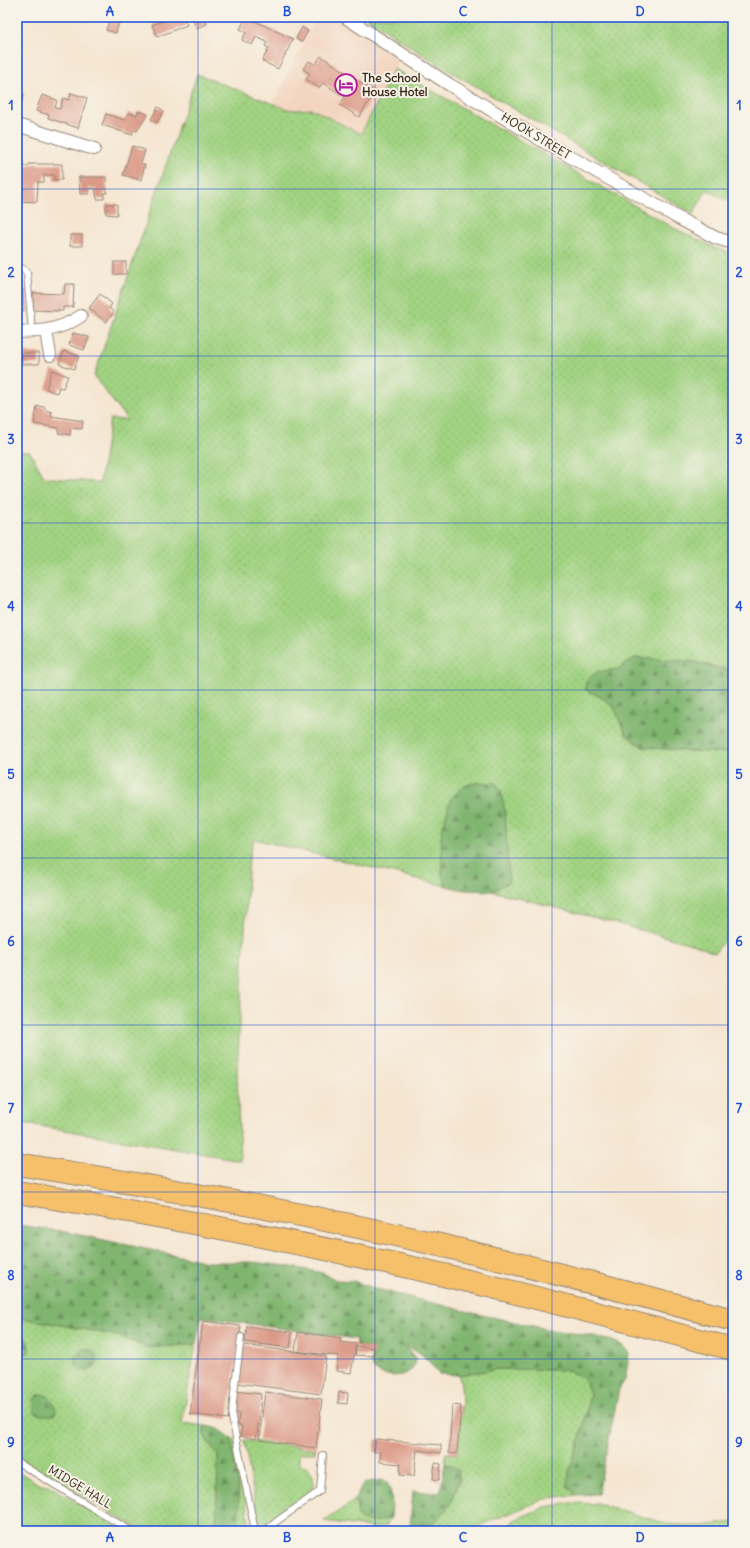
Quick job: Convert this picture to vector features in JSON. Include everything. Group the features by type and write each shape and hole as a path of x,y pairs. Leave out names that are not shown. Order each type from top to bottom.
{"highway":[{"path":"17,1164 181,1191 435,1244 577,1278 733,1320"},
{"path":"17,1192 181,1221 421,1270 733,1349"}],"street":[{"name":"HOOK STREET","path":"345,17 450,85 546,143 680,219 716,238 733,243"},
{"path":"17,125 94,149"},
{"path":"17,332 46,331 81,316"},
{"path":"46,331 50,355"}],"lane":[{"path":"17,266 27,273 32,331"},
{"path":"241,1337 232,1418 254,1531"},
{"path":"265,1531 320,1491 324,1454"},
{"name":"MIDGE HALL","path":"17,1462 131,1531"}],"shaded area":[{"path":"317,17 332,17 400,58 361,134 312,109 287,109 273,103"}],"green space":[{"path":"365,17 733,17 733,202 707,190 693,214 431,60"},
{"path":"394,69 674,228 715,248 733,253 733,671 689,661 635,658 618,669 597,672 585,689 604,699 614,707 626,735 643,747 733,753 733,928 715,953 695,945 492,891 509,882 442,874 446,886 254,839 249,857 237,1073 240,1160 17,1122 17,451 30,452 44,477 100,483 110,419 127,420 94,376 197,74 287,109 312,109 361,134"},
{"path":"635,658 689,661 733,671 733,753 643,747 626,735 614,707 604,699 585,689 587,679 597,672 618,669"},
{"path":"473,783 496,783 501,791 505,811 509,882 492,891 464,890 446,886 442,874 441,836 450,800 462,787"},
{"path":"17,1225 61,1231 208,1262 251,1262 287,1266 323,1273 336,1280 353,1281 377,1289 473,1313 613,1341 625,1347 629,1354 625,1380 619,1389 598,1494 576,1495 568,1486 569,1472 583,1428 590,1395 586,1382 579,1375 564,1370 497,1369 458,1375 439,1374 421,1354 405,1347 415,1356 414,1365 410,1371 396,1376 380,1373 374,1369 371,1364 374,1348 357,1346 356,1339 201,1317 196,1344 146,1347 115,1335 17,1317"},
{"path":"17,1317 115,1335 146,1347 196,1344 182,1423 205,1426 204,1431 206,1439 218,1456 216,1531 142,1531 17,1457 17,1355 25,1355 19,1336 17,1337"},
{"path":"19,1336 26,1338 29,1353 17,1355 17,1337"},
{"path":"86,1349 94,1352 97,1360 94,1368 86,1371 78,1368 75,1360 78,1352"},
{"path":"497,1369 564,1370 579,1375 586,1382 590,1394 583,1428 569,1472 568,1486 576,1495 547,1498 466,1531 409,1531 410,1526 429,1524 446,1510 460,1479 452,1465 445,1464 446,1453 457,1454 462,1401 462,1391 458,1375"},
{"path":"41,1394 52,1400 56,1412 54,1415 40,1415 34,1412 33,1403 35,1398"},
{"path":"205,1426 217,1428 231,1438 239,1498 238,1522 235,1531 216,1531 218,1456 206,1439 204,1431"},
{"path":"231,1438 234,1439 251,1531 235,1531"},
{"path":"244,1440 316,1449 315,1453 299,1453 299,1464 308,1469 313,1476 313,1484 310,1494 260,1531"},
{"path":"445,1464 452,1465 459,1471 459,1478 451,1502 441,1517 435,1522 428,1525 410,1526 413,1491 440,1493"},
{"path":"17,1466 19,1472 40,1485 48,1485 124,1531 17,1531"},
{"path":"381,1480 387,1482 390,1491 392,1503 391,1517 374,1522 362,1520 358,1517 357,1503 354,1501 359,1490 363,1484"},
{"path":"354,1501 357,1503 357,1511 384,1520 391,1517 386,1526 375,1528 324,1521"},
{"path":"571,1503 600,1504 667,1524 701,1526 733,1522 733,1531 505,1531 514,1520 545,1507"}],"building":[{"path":"172,17 183,17 187,25 157,37 152,25"},
{"path":"192,17 205,17 207,24 196,28"},
{"path":"246,17 293,39 278,69 262,61 269,48 265,46 267,42 256,37 252,45 242,40 246,32 240,29"},
{"path":"110,19 119,22 116,33 106,30"},
{"path":"302,27 308,31 302,42 296,39"},
{"name":"The School House Hotel","path":"321,56 375,92 359,117 340,105 345,97 323,83 319,88 306,79 310,74 303,69 309,61 315,65"},
{"path":"17,92 24,94 19,110 17,109"},
{"path":"71,93 87,98 78,128 48,118 49,115 36,111 42,95 57,100 55,108 60,109 63,98 69,100"},
{"path":"158,107 164,111 157,123 151,119"},
{"path":"138,111 148,114 137,131 133,130 132,135 102,125 106,114 125,120 128,113 137,115"},
{"path":"132,146 145,150 141,164 145,165 141,180 123,175"},
{"path":"29,164 62,164 62,180 54,180 54,175 44,175 44,182 38,182 37,202 18,201 17,166 29,166"},
{"path":"79,177 106,177 107,193 104,193 104,199 97,199 95,188 89,188 89,194 80,194"},
{"path":"106,204 117,204 117,215 106,214"},
{"path":"70,235 82,235 82,246 70,246"},
{"path":"114,262 126,262 126,274 114,274"},
{"path":"65,284 74,284 73,307 63,307 63,311 33,310 33,293 64,294"},
{"path":"17,289 23,289 24,311 17,311"},
{"path":"100,294 112,304 109,308 114,312 106,322 89,308"},
{"path":"73,333 89,337 84,350 69,345"},
{"path":"64,351 79,356 74,369 59,364"},
{"path":"22,353 39,353 39,364 22,364"},
{"path":"52,370 68,376 63,388 59,387 57,393 46,389"},
{"path":"19,402 21,418 17,419 17,403"},
{"path":"37,406 45,407 45,410 52,412 51,416 83,421 82,429 71,428 70,435 58,433 59,428 34,424"},
{"path":"203,1321 241,1326 228,1419 190,1414"},
{"path":"247,1326 292,1332 290,1348 245,1342"},
{"path":"298,1332 341,1338 340,1342 356,1344 351,1373 336,1371 338,1356 295,1351"},
{"path":"243,1345 326,1356 321,1394 237,1383"},
{"path":"357,1346 374,1348 373,1356 355,1355"},
{"path":"236,1391 261,1394 261,1406 256,1439 240,1436 242,1426 238,1425 239,1413 235,1413 237,1402 234,1402"},
{"path":"265,1392 322,1399 316,1448 259,1440"},
{"path":"339,1392 348,1393 347,1404 338,1403"},
{"path":"452,1405 461,1406 457,1454 449,1453"},
{"path":"376,1439 441,1445 441,1453 417,1450 414,1476 400,1475 401,1464 380,1462 381,1452 374,1452"},
{"path":"435,1463 441,1464 439,1480 433,1479"}],"place":[{"name":"The School House Hotel","path":"346,85"}]}
